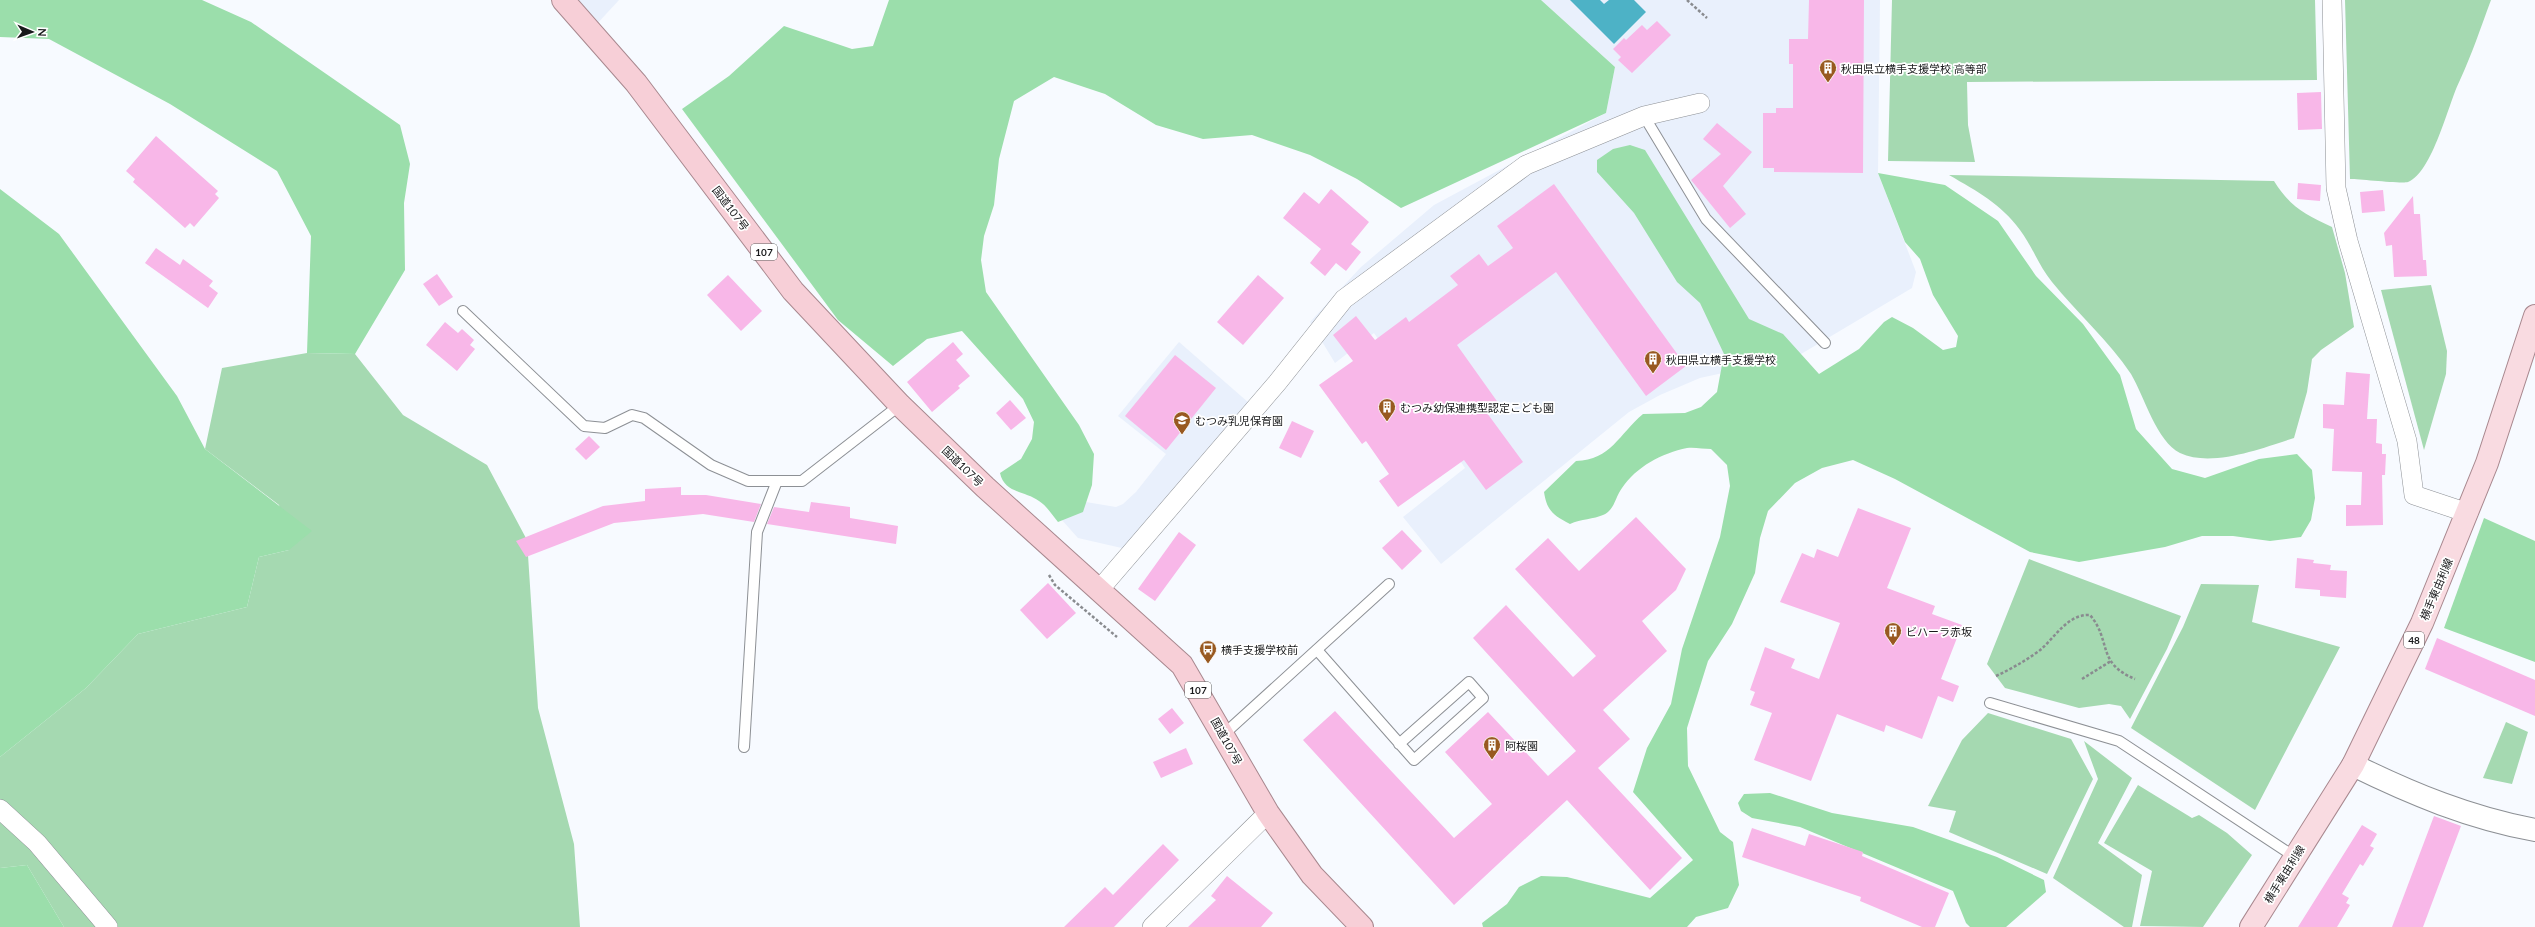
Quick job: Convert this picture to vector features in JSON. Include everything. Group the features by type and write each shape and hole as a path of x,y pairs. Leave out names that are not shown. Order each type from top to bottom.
{"highway":[{"name":"国道107号","path":"563,0 636,83 793,291 900,405 985,487 1182,665 1268,813 1312,875 1362,927"}],"main road":[{"name":"横手東由利線","path":"2251,927 2352,765 2422,623 2488,463 2535,316"}],"street":[{"path":"2332,0 2336,188 2348,241 2407,441 2414,494 2468,513"},
{"path":"1100,590 1277,383 1344,299 1526,165 1644,116 1700,103"},
{"path":"2352,765 2403,790 2465,814 2535,830"},
{"path":"0,809 37,843 108,927"},
{"path":"1152,927 1268,813"}],"lane":[{"path":"1644,116 1706,219 1825,342"},
{"path":"463,311 584,426 605,428 632,415 644,418 711,465 748,481 802,481 900,405"},
{"path":"744,747 756,532 777,481"},
{"path":"1224,735 1389,584"},
{"path":"1317,650 1399,744 1414,760 1483,698 1469,682 1399,744"},
{"path":"1990,703 2119,741 2295,857"}],"path":[{"path":"1687,0 1707,18"},
{"path":"1996,676 2022,663 2053,638 2070,621 2082,615 2090,616 2098,625 2110,662 2114,668 2135,679"},
{"path":"2082,679 2110,662"}],"shaded area":[{"path":"572,0 619,0 594,27"},
{"name":"秋田県立横手支援学校","path":"1541,0 1880,0 1878,173 1916,272 1912,288 1796,357 1700,378 1660,395 1629,412 1441,564 1403,517 1465,468 1374,333 1335,363 1310,322 1361,267 1434,205 1606,113 1615,67"},
{"name":"むつみ乳児保育園","path":"1179,342 1249,403 1126,549 1078,538 1054,511 1062,498 1116,507 1123,504 1136,492 1166,454 1118,416"}],"green space":[{"path":"0,0 202,0 251,22 400,125 410,164 404,203 405,270 355,354 307,353 311,236 277,171 170,104 49,39 0,37"},
{"path":"889,0 1541,0 1615,67 1606,113 1401,208 1357,179 1310,155 1252,135 1203,139 1156,125 1105,94 1054,77 1014,101 999,159 994,205 984,236 981,260 986,292 1079,425 1094,454 1092,485 1083,512 1058,522 1042,503 1010,488 1002,480 1000,473 1021,459 1032,439 1034,422 1023,399 962,331 927,339 893,366 838,320 682,109 729,76 784,26 852,49 873,46"},
{"path":"1892,0 2315,0 2317,80 1967,82 1968,125 1975,162 1888,161"},
{"path":"2345,0 2491,0 2432,152 2417,176 2408,182 2350,179"},
{"path":"1630,145 1645,150 1749,319 1783,334 1819,374 1859,349 1884,322 1892,317 1913,328 1943,350 1956,347 1958,336 1933,295 1920,259 1905,242 1878,173 1945,185 1998,221 2036,276 2083,324 2120,375 2136,429 2172,469 2205,478 2259,459 2297,454 2312,470 2315,498 2311,520 2301,537 2270,541 2233,536 2202,536 2165,547 2079,562 2030,552 1895,479 1853,460 1822,468 1795,483 1768,511 1760,538 1755,573 1732,624 1708,661 1687,728 1688,766 1720,832 1733,842 1739,885 1728,908 1696,917 1687,927 1483,927 1482,923 1507,904 1519,887 1541,876 1567,877 1650,898 1693,860 1633,792 1647,748 1671,704 1682,649 1720,537 1730,486 1727,465 1711,449 1687,448 1668,453 1642,467 1628,480 1607,513 1570,524 1552,512 1547,504 1544,492 1576,461 1588,460 1598,456 1614,445 1643,414 1685,413 1701,407 1717,392 1724,354 1700,303 1677,282 1634,213 1597,172 1597,160 1613,149"},
{"path":"1949,175 2274,181 2286,198 2299,209 2332,227 2345,273 2354,327 2321,350 2312,359 2307,392 2294,438 2237,455 2222,457 2193,457 2180,453 2172,447 2164,439 2158,429 2131,374 2113,350 2052,282 2020,230 2005,212 1996,205"},
{"path":"0,189 59,234 177,396 205,449 312,531 289,550 259,557 247,607 138,634 86,688 0,757"},
{"path":"2431,285 2447,351 2446,374 2424,450 2381,290"},
{"path":"307,353 355,354 403,415 487,465 527,540 538,708 574,844 580,927 64,927 27,865 0,868 0,757 86,688 138,634 247,607 259,557 289,550 279,505 205,449 222,368"},
{"path":"2484,518 2535,541 2535,662 2444,628"},
{"path":"2029,559 2181,616 2167,649 2130,719 2121,706 2109,704 2079,708 2005,688 1987,664"},
{"path":"2201,584 2259,585 2252,622 2340,647 2255,810 2131,728 2183,627"},
{"path":"1988,713 2071,739 2093,779 2047,874 1949,832 1956,811 1928,806 1962,740"},
{"path":"2506,722 2528,732 2512,784 2483,778"},
{"path":"2084,741 2132,778 2098,843 2142,875 2132,927 2124,927 2053,878 2098,779"},
{"path":"2138,785 2192,818 2199,815 2227,833 2252,855 2203,927 2140,926 2152,871 2104,843"},
{"path":"1770,793 1832,813 1913,827 1997,857 2044,880 2046,892 2006,927 1970,927 1966,923 1953,891 1800,827 1752,818 1741,811 1738,803 1744,794"},
{"path":"27,865 64,927 0,927 0,868"}],"water":[{"path":"1570,0 1600,0 1604,4 1609,0 1634,0 1646,12 1614,44"}],"building":[{"name":"秋田県立横手支援学校 高等部","path":"1809,0 1864,0 1863,173 1774,172 1774,168 1763,168 1763,113 1776,113 1776,108 1793,108 1793,64 1789,64 1789,39 1808,39"},
{"path":"1657,21 1671,35 1632,73 1618,60 1621,57 1613,49 1624,38 1626,40 1642,25 1647,30"},
{"path":"2321,92 2322,129 2298,130 2297,93"},
{"path":"1717,123 1752,152 1723,186 1746,214 1730,228 1691,180 1721,154 1703,139"},
{"path":"156,136 218,191 215,194 219,198 194,227 190,223 185,228 133,182 135,179 126,171"},
{"path":"2298,183 2321,185 2320,201 2297,199"},
{"name":"秋田県立横手支援学校","path":"1554,184 1686,366 1646,396 1556,272 1457,345 1499,404 1487,413 1523,462 1486,490 1464,460 1398,507 1379,481 1389,474 1366,441 1362,444 1319,385 1353,361 1333,335 1356,316 1375,340 1406,317 1409,322 1458,285 1450,276 1479,254 1488,266 1513,248 1497,226"},
{"path":"1331,189 1369,222 1351,244 1361,252 1346,271 1336,263 1325,276 1310,263 1321,249 1283,218 1304,192 1319,204"},
{"path":"2383,190 2385,211 2362,213 2360,192"},
{"path":"2413,196 2414,214 2420,214 2423,260 2426,260 2427,276 2394,277 2392,245 2386,246 2384,233"},
{"path":"156,248 180,265 183,259 213,281 209,286 218,293 208,308 145,263"},
{"path":"437,274 453,297 439,306 423,284"},
{"path":"728,275 762,311 741,331 707,295"},
{"path":"1258,275 1284,298 1243,345 1217,322"},
{"path":"445,322 458,333 462,329 474,340 470,345 475,349 457,371 426,345"},
{"path":"953,342 963,354 956,360 970,376 958,386 960,388 932,412 907,382"},
{"path":"1175,355 1216,388 1166,450 1125,416"},
{"path":"2346,372 2370,374 2367,419 2377,419 2376,443 2382,444 2382,454 2386,454 2385,475 2382,475 2383,525 2346,526 2346,505 2361,505 2362,472 2332,471 2334,429 2323,428 2323,404 2344,405"},
{"path":"1010,400 1026,418 1011,430 996,413"},
{"path":"1292,421 1314,431 1301,458 1279,448"},
{"path":"589,436 600,447 586,460 575,449"},
{"path":"681,487 681,495 706,495 761,504 754,522 703,514 614,523 526,557 516,541 603,506 645,501 645,489"},
{"path":"811,502 850,507 850,518 898,526 896,544 767,524 774,507 809,512"},
{"name":"ビハーラ赤坂","path":"1858,508 1911,528 1887,588 1935,606 1932,614 1962,625 1941,679 1959,686 1953,702 1938,696 1922,739 1886,725 1884,732 1837,714 1811,781 1754,760 1772,713 1750,705 1755,692 1750,690 1765,647 1795,659 1791,668 1819,679 1840,623 1780,602 1802,553 1814,558 1817,549 1838,557"},
{"name":"阿桜園","path":"1636,517 1686,569 1676,590 1642,621 1667,651 1603,710 1630,739 1598,768 1682,858 1650,890 1567,800 1454,905 1303,740 1335,711 1454,838 1492,804 1445,752 1488,712 1548,776 1576,751 1473,638 1506,605 1573,677 1596,656 1515,569 1548,538 1579,571"},
{"path":"1402,530 1422,551 1402,570 1382,548"},
{"path":"1179,532 1196,545 1155,601 1138,589"},
{"path":"2297,558 2314,560 2313,563 2331,565 2330,570 2347,571 2346,598 2320,596 2320,590 2295,588"},
{"path":"1048,583 1076,613 1047,639 1020,610"},
{"path":"2437,638 2535,680 2535,716 2425,669"},
{"path":"1172,708 1184,723 1170,734 1158,719"},
{"path":"1186,748 1193,764 1161,778 1153,762"},
{"path":"2434,816 2461,826 2423,927 2392,927"},
{"path":"2362,825 2377,834 2370,846 2374,848 2363,866 2360,864 2342,894 2349,898 2346,903 2350,905 2337,927 2298,927"},
{"path":"1752,828 1805,846 1809,834 1863,852 1862,856 1949,893 1935,927 1922,927 1860,901 1861,897 1742,857"},
{"path":"1163,844 1179,860 1114,927 1064,927 1105,887 1113,895"},
{"path":"1227,876 1273,913 1261,927 1188,927 1216,900 1211,896"}],"place":[{"name":"秋田県立横手支援学校 高等部","path":"1828,83"},
{"name":"秋田県立横手支援学校","path":"1653,374"},
{"name":"むつみ幼保連携型認定こども園","path":"1387,422"},
{"name":"むつみ乳児保育園","path":"1182,435"},
{"name":"ビハーラ赤坂","path":"1893,646"},
{"name":"横手支援学校前","path":"1208,664"},
{"name":"阿桜園","path":"1492,760"}]}
